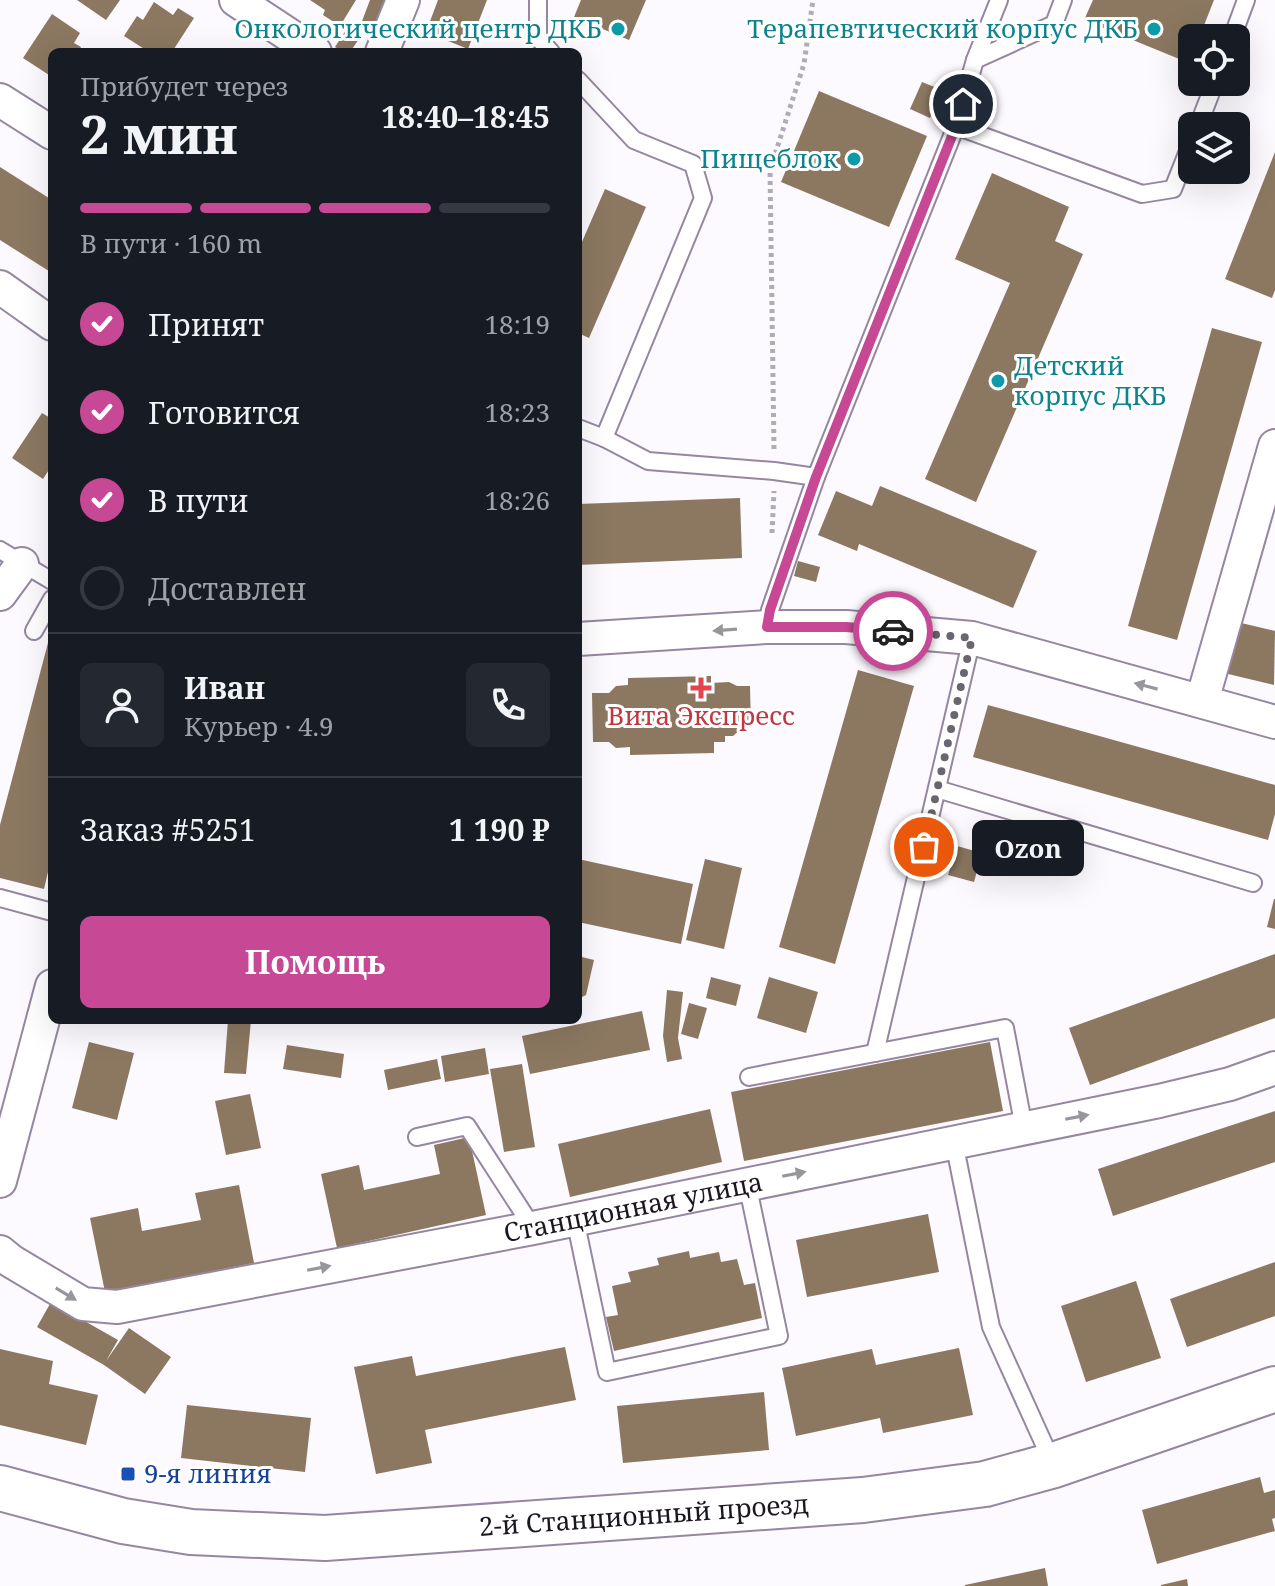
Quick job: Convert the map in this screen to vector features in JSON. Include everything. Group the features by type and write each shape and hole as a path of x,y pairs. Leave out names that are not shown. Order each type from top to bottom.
{"main road":[{"name":"2-й Станционный проезд","path":"0,1488 137,1524 191,1532 325,1538 863,1500 985,1484 1054,1465 1275,1389"}],"street":[{"path":"236,0 309,48"},
{"path":"384,48 403,0"},
{"path":"0,100 48,130"},
{"path":"0,287 48,321"},
{"path":"1202,701 1275,446"},
{"path":"0,594 11,557"},
{"path":"582,639 767,627 846,627 972,638 1275,722"},
{"path":"0,1181 48,1001"},
{"name":"Станционная улица","path":"0,1252 83,1304 117,1307 533,1228 1024,1128 1230,1084 1275,1068"}],"lane":[{"path":"538,0 538,38 547,48"},
{"path":"767,627 770,610 816,477 956,126 975,60 999,0"},
{"path":"975,60 1054,24 1063,0"},
{"path":"1237,24 1246,0"},
{"path":"582,84 634,140 693,164 703,198 604,438"},
{"path":"956,126 1142,194 1173,189 1178,176"},
{"path":"582,430 648,461 816,477"},
{"path":"11,557 48,579"},
{"path":"34,631 48,606"},
{"path":"875,1053 972,638"},
{"path":"937,789 1253,883"},
{"path":"0,898 48,911"},
{"path":"749,1077 1005,1028 1024,1128"},
{"path":"417,1137 467,1126 533,1228"},
{"path":"954,1142 991,1327 1054,1465"},
{"path":"575,1219 607,1372 779,1336 747,1183"}],"path":[{"path":"772,536 770,170 804,64 813,0"}],"building":[{"path":"77,0 120,0 106,20"},
{"path":"310,0 356,0 340,26 323,15 325,10"},
{"path":"370,0 390,0 377,36 359,29"},
{"path":"438,0 487,0 468,48 426,32"},
{"name":"Онкологический центр ДКБ","path":"581,0 646,0 629,40 574,17"},
{"name":"Терапевтический корпус ДКБ","path":"1093,0 1214,0 1205,24 1178,24 1178,58 1084,20"},
{"path":"154,2 173,15 178,8 194,18 175,48 143,48 124,36 137,16 143,20"},
{"path":"52,14 80,33 74,43 80,48 48,48 48,74 23,58"},
{"path":"348,27 361,36 353,48 335,47"},
{"path":"922,82 942,90 930,118 910,109"},
{"name":"Пищеблок","path":"819,91 927,136 889,227 781,182"},
{"path":"1275,152 1275,290 1272,298 1225,279"},
{"path":"0,167 48,197 48,270 0,240"},
{"name":"Детский корпус ДКБ","path":"992,173 1069,207 1055,241 1083,254 976,502 925,479 1010,283 955,259"},
{"path":"605,189 646,207 589,338 582,335 582,242"},
{"path":"1212,328 1262,342 1177,640 1128,626"},
{"path":"42,413 48,417 48,471 43,479 12,458"},
{"path":"880,486 1037,551 1013,608 859,544 857,551 818,535 836,491 872,506"},
{"path":"740,498 742,558 582,565 582,504"},
{"path":"798,561 820,567 816,582 794,576"},
{"path":"1237,622 1275,631 1274,685 1224,673"},
{"path":"48,643 48,872 44,889 0,878 0,825"},
{"path":"858,670 914,686 835,964 779,947"},
{"path":"711,676 711,683 750,686 751,727 743,727 733,736 725,736 725,742 714,742 714,753 630,755 630,747 616,748 609,742 593,742 592,693 609,693 616,686 628,685 628,678"},
{"path":"988,705 1275,785 1275,814 1268,840 973,757"},
{"path":"957,846 982,853 974,882 948,875"},
{"path":"705,859 742,868 724,949 686,940"},
{"path":"582,860 693,884 681,944 582,923"},
{"path":"1275,899 1275,929 1267,927"},
{"path":"1275,954 1275,1018 1090,1085 1069,1028"},
{"path":"582,957 594,960 586,995 582,997"},
{"path":"711,977 741,985 736,1006 706,998"},
{"path":"769,977 818,992 806,1033 757,1018"},
{"path":"667,990 683,992 678,1038 682,1059 667,1062 663,1036"},
{"path":"689,1003 707,1008 698,1039 681,1034"},
{"path":"642,1011 650,1050 530,1074 522,1036"},
{"path":"228,1024 251,1024 246,1074 224,1073"},
{"path":"89,1042 134,1053 117,1120 72,1108"},
{"path":"990,1042 1003,1111 744,1161 731,1092"},
{"path":"287,1045 344,1054 341,1078 283,1069"},
{"path":"485,1048 489,1074 445,1082 441,1056"},
{"path":"437,1059 441,1079 388,1090 384,1070"},
{"path":"522,1064 535,1147 504,1152 490,1069"},
{"path":"250,1094 261,1148 226,1155 215,1101"},
{"path":"710,1109 722,1162 570,1197 558,1144"},
{"path":"1275,1111 1275,1162 1113,1216 1098,1169"},
{"path":"469,1137 486,1215 337,1248 321,1174 359,1165 364,1190 440,1174 434,1145"},
{"path":"239,1185 254,1263 105,1292 90,1218 138,1208 142,1231 201,1220 195,1193"},
{"path":"928,1214 939,1272 807,1297 796,1240"},
{"path":"689,1251 690,1258 719,1252 721,1262 737,1259 744,1285 755,1283 762,1318 614,1351 606,1317 618,1315 612,1286 631,1282 628,1272 659,1265 657,1258"},
{"path":"1275,1262 1275,1316 1187,1347 1170,1299"},
{"path":"1136,1281 1161,1358 1086,1382 1061,1306"},
{"path":"51,1302 118,1340 106,1361 129,1328 171,1357 145,1394 104,1365 37,1327"},
{"path":"565,1347 576,1400 425,1430 432,1463 376,1474 354,1367 412,1356 416,1376"},
{"path":"959,1348 973,1415 883,1433 880,1418 796,1436 782,1368 872,1349 876,1365"},
{"path":"0,1349 53,1361 49,1384 98,1395 86,1445 0,1425"},
{"path":"764,1392 769,1450 623,1463 617,1406"},
{"path":"187,1405 311,1418 305,1472 181,1458"},
{"path":"1260,1477 1264,1493 1275,1490 1275,1518 1272,1519 1275,1531 1157,1564 1142,1510"},
{"path":"1045,1568 1048,1586 965,1586 965,1585"},
{"path":"1187,1579 1188,1586 1161,1586 1161,1585"}],"way so far":[{"path":"893,631 972,638 924,847"}],"place":[{"name":"Онкологический центр ДКБ","path":"618,29"},
{"name":"Терапевтический корпус ДКБ","path":"1154,29"},
{"name":"Пищеблок","path":"854,159"},
{"name":"Детский корпус ДКБ","path":"998,381"},
{"name":"Вита Экспресс","path":"701,688"},
{"name":"Ozon","path":"924,847"},
{"name":"9-я линия","path":"128,1474"}],"route":[{"path":"893,631 846,627 767,627 770,610 816,477 963,104"}]}
